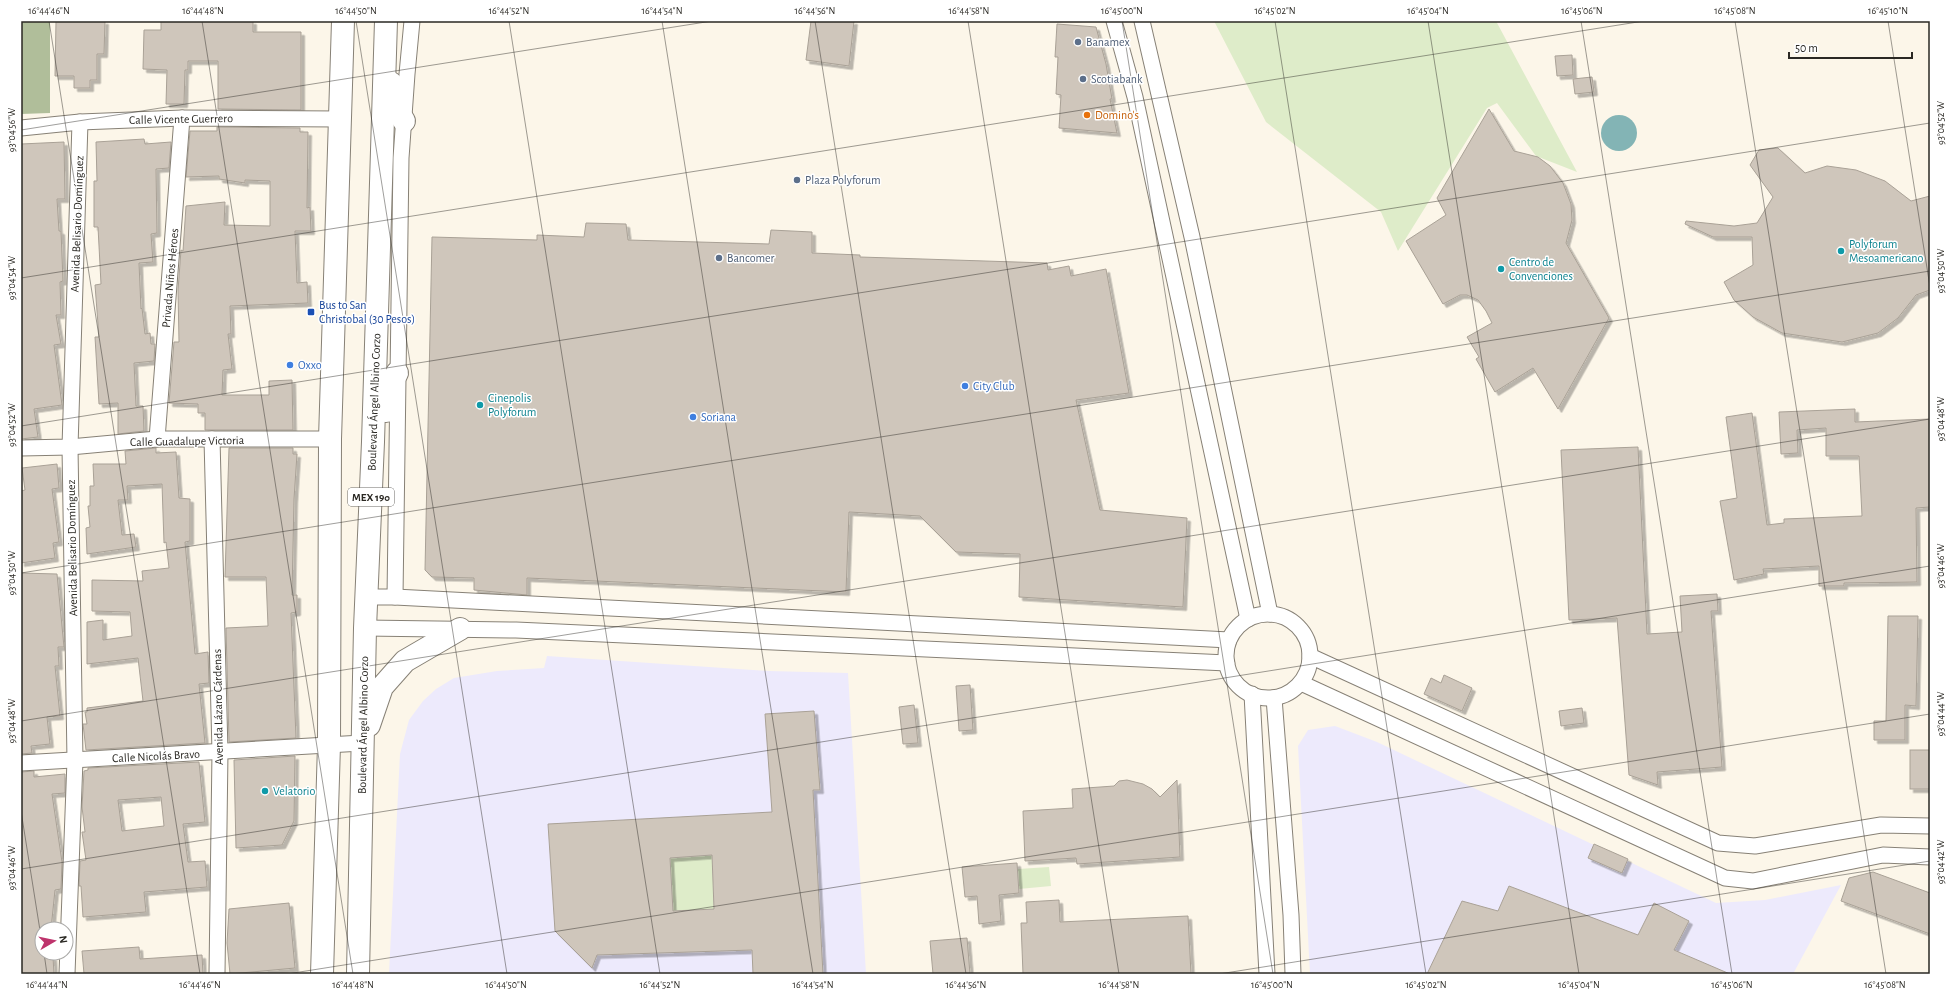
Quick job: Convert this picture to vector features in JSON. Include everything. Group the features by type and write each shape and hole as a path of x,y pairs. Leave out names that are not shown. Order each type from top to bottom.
{"main road":[{"path":"322,974 329,745 330,440 343,21"},
{"name":"Boulevard Ángel Albino Corzo","path":"358,974 365,628 374,442 384,49 386,21"},
{"path":"384,49 390,65 393,103 404,121"},
{"path":"374,442 385,428 388,388 398,373"},
{"path":"362,743 382,687 405,661 460,629"}],"street":[{"path":"395,597 401,158 412,21"},
{"path":"1114,21 1136,104 1248,619"},
{"path":"1142,21 1192,237 1270,614"},
{"name":"Calle Vicente Guerrero","path":"21,128 80,122 182,118 340,119"},
{"name":"Privada Niños Héroes","path":"157,439 182,118"},
{"name":"Avenida Belisario Domínguez","path":"68,974 75,760 70,447 80,122"},
{"name":"Calle Guadalupe Victoria","path":"21,448 70,447 157,439 330,440"},
{"name":"Avenida Lázaro Cárdenas","path":"212,439 220,752 217,974"},
{"path":"367,597 395,597 1229,640"},
{"path":"1270,614 1283,616 1297,625 1306,639 1310,656 1308,668 1301,683 1290,692 1274,698 1252,694 1243,690 1234,682 1227,663 1229,640 1236,628 1248,619 1270,614"},
{"path":"365,628 516,630 1227,663"},
{"path":"1310,656 1718,843 1755,846 1881,825 1930,826"},
{"path":"1301,683 1725,878 1753,881 1883,855 1930,857"},
{"path":"1252,694 1267,974"},
{"path":"1274,698 1291,916 1293,974"},
{"name":"Calle Nicolás Bravo","path":"21,762 362,743"}],"shaded area":[{"path":"547,656 769,671 848,673 866,974 389,974 400,754 409,720 423,701 436,689 454,678 497,671 544,668"},
{"path":"1335,726 1377,742 1716,903 1765,900 1841,885 1793,974 1310,974 1298,746 1308,730"}],"green space":[{"path":"21,21 50,21 50,113 21,114"},
{"path":"1214,21 1496,21 1577,172 1536,156 1497,103 1487,108 1398,251 1381,212 1266,122"},
{"path":"712,855 714,909 673,911 670,858"},
{"path":"1049,867 1051,886 1019,889 1018,869"}],"water":[{"path":"1619,115 1629,118 1634,123 1637,133 1634,143 1629,148 1619,151 1609,148 1604,143 1601,133 1604,123 1609,118"}],"building":[{"path":"56,21 105,21 104,54 97,54 97,80 90,80 90,88 74,88 74,76 55,76"},
{"path":"161,21 253,21 253,32 301,32 301,110 218,109 218,61 188,61 188,70 185,70 184,104 166,104 167,70 143,69 144,30 161,30"},
{"path":"811,21 854,21 849,66 806,60"},
{"path":"1057,24 1096,27 1106,64 1112,99 1110,99 1117,133 1059,128 1061,95 1056,94 1058,57 1055,57"},
{"path":"1572,55 1573,75 1557,76 1555,56"},
{"path":"1592,77 1594,92 1575,94 1573,79"},
{"name":"Centro de Convenciones","path":"1489,109 1514,151 1538,157 1550,166 1563,183 1571,204 1572,220 1566,243 1609,318 1558,409 1533,368 1495,392 1476,359 1479,357 1467,337 1492,323 1486,311 1478,300 1467,295 1460,295 1443,304 1406,241 1446,215 1437,198"},
{"path":"217,127 300,128 300,132 308,132 307,208 310,207 311,231 295,231 297,283 307,282 308,303 230,306 231,334 228,334 232,369 223,370 222,395 269,395 269,381 292,380 293,430 205,430 205,413 198,413 198,404 169,403 174,342 179,342 178,290 181,250 183,251 186,206 225,202 224,225 270,226 270,181 245,180 245,183 219,179 219,176 186,177 190,131 217,131"},
{"path":"144,139 145,144 171,142 169,168 156,169 157,233 151,234 153,262 139,263 141,309 142,308 145,334 150,333 151,344 155,344 154,361 134,363 136,406 143,406 144,431 118,434 118,403 99,404 95,337 99,337 95,285 101,284 98,227 94,227 94,181 97,181 96,142"},
{"path":"64,142 65,199 57,199 59,231 61,231 63,281 60,282 61,315 56,315 61,344 54,345 62,405 34,409 38,437 21,439 21,144"},
{"name":"Polyforum Mesoamericano","path":"1778,148 1805,173 1827,166 1856,170 1885,181 1911,201 1930,196 1930,290 1916,295 1898,318 1878,333 1842,342 1782,333 1753,317 1734,300 1724,282 1753,265 1752,237 1713,237 1685,224 1686,221 1734,226 1757,223 1773,197 1750,165 1759,150"},
{"path":"586,223 626,224 628,240 769,244 771,230 812,232 812,253 860,255 860,257 1047,263 1048,270 1069,266 1071,276 1106,269 1129,393 1076,400 1100,510 1187,518 1183,607 1019,597 1020,554 956,552 920,516 849,512 846,592 527,578 527,595 474,590 474,578 432,577 425,570 432,237 537,240 537,235 584,237"},
{"path":"1855,409 1855,422 1930,419 1930,507 1916,508 1917,582 1844,583 1844,586 1819,586 1819,566 1763,569 1764,574 1734,580 1720,501 1737,498 1726,417 1752,413 1767,525 1784,523 1784,519 1862,516 1859,456 1826,456 1826,428 1797,430 1798,453 1781,454 1779,412"},
{"path":"1638,447 1647,634 1682,632 1680,596 1717,594 1718,611 1711,611 1722,767 1657,772 1658,785 1629,775 1617,618 1569,620 1561,450"},
{"path":"156,448 156,453 176,452 179,498 190,499 190,541 185,542 195,654 208,652 209,683 199,684 205,743 86,750 83,724 87,724 85,712 87,712 87,708 143,701 138,658 87,664 87,622 103,620 103,640 132,636 130,612 92,611 92,580 143,581 142,571 169,568 166,542 164,543 162,484 127,486 128,500 118,500 122,535 134,534 136,547 87,554 86,528 90,527 88,506 90,506 90,486 94,486 93,464 126,464 125,451"},
{"path":"229,448 293,448 293,454 297,454 294,499 292,595 297,595 297,612 291,613 296,738 229,742 226,628 268,626 266,577 225,577"},
{"path":"57,464 59,488 52,489 59,542 53,543 55,558 21,563 21,491 25,490 22,468"},
{"path":"21,573 57,574 64,647 58,647 59,666 55,666 60,716 47,717 50,744 31,746 32,753 21,754"},
{"path":"1888,616 1918,616 1916,706 1905,705 1905,740 1874,740 1874,721 1886,721"},
{"path":"1444,675 1472,688 1462,711 1424,694 1431,678 1441,683"},
{"path":"970,685 973,730 959,731 956,686"},
{"path":"914,705 918,743 903,744 899,707"},
{"path":"1582,708 1584,723 1561,726 1559,711"},
{"path":"814,711 820,790 813,790 823,974 753,974 752,950 597,955 592,968 555,931 548,824 772,812 765,714","holes":["712,855 714,909 673,911 670,858"]},
{"path":"1910,750 1930,750 1930,789 1910,789"},
{"name":"Velatorio","path":"295,756 294,821 282,845 236,848 234,760"},
{"path":"199,762 205,822 183,824 188,862 205,861 207,887 144,892 146,912 83,917 81,886 79,886 80,861 86,860 82,832 85,832 82,807 84,771 88,770 88,768","holes":["161,797 164,826 122,831 118,800"]},
{"path":"34,771 34,777 65,774 65,793 52,794 62,862 61,889 55,890 52,921 34,921 34,961 53,961 54,974 21,974 21,772"},
{"path":"1127,780 1143,784 1152,789 1160,797 1177,780 1180,857 1077,864 1076,858 1025,861 1023,811 1073,808 1072,789 1114,786 1119,781"},
{"path":"1594,844 1628,859 1622,873 1588,858"},
{"path":"1017,863 1019,893 999,895 1001,921 979,924 977,896 965,897 962,867"},
{"path":"1873,872 1930,893 1930,934 1841,901 1849,878"},
{"path":"1509,886 1638,935 1654,903 1689,921 1674,950 1730,974 1427,974 1462,901 1498,911"},
{"path":"1059,900 1060,922 1188,916 1191,974 1023,974 1021,923 1027,923 1026,902"},
{"path":"289,903 295,968 230,974 227,943 229,909"},
{"path":"967,938 970,974 933,974 930,941"},
{"path":"139,947 140,959 202,955 203,974 84,974 82,951"}],"place":[{"name":"Banamex","path":"1078,42"},
{"name":"Scotiabank","path":"1083,79"},
{"name":"Domino's","path":"1087,115"},
{"name":"Plaza Polyforum","path":"797,180"},
{"name":"Polyforum Mesoamericano","path":"1841,251"},
{"name":"Bancomer","path":"719,258"},
{"name":"Centro de Convenciones","path":"1501,269"},
{"name":"Bus to San Christobal (30 Pesos)","path":"311,312"},
{"name":"Oxxo","path":"290,365"},
{"name":"City Club","path":"965,386"},
{"name":"Cinepolis Polyforum","path":"480,405"},
{"name":"Soriana","path":"693,417"},
{"name":"Velatorio","path":"265,791"}]}
